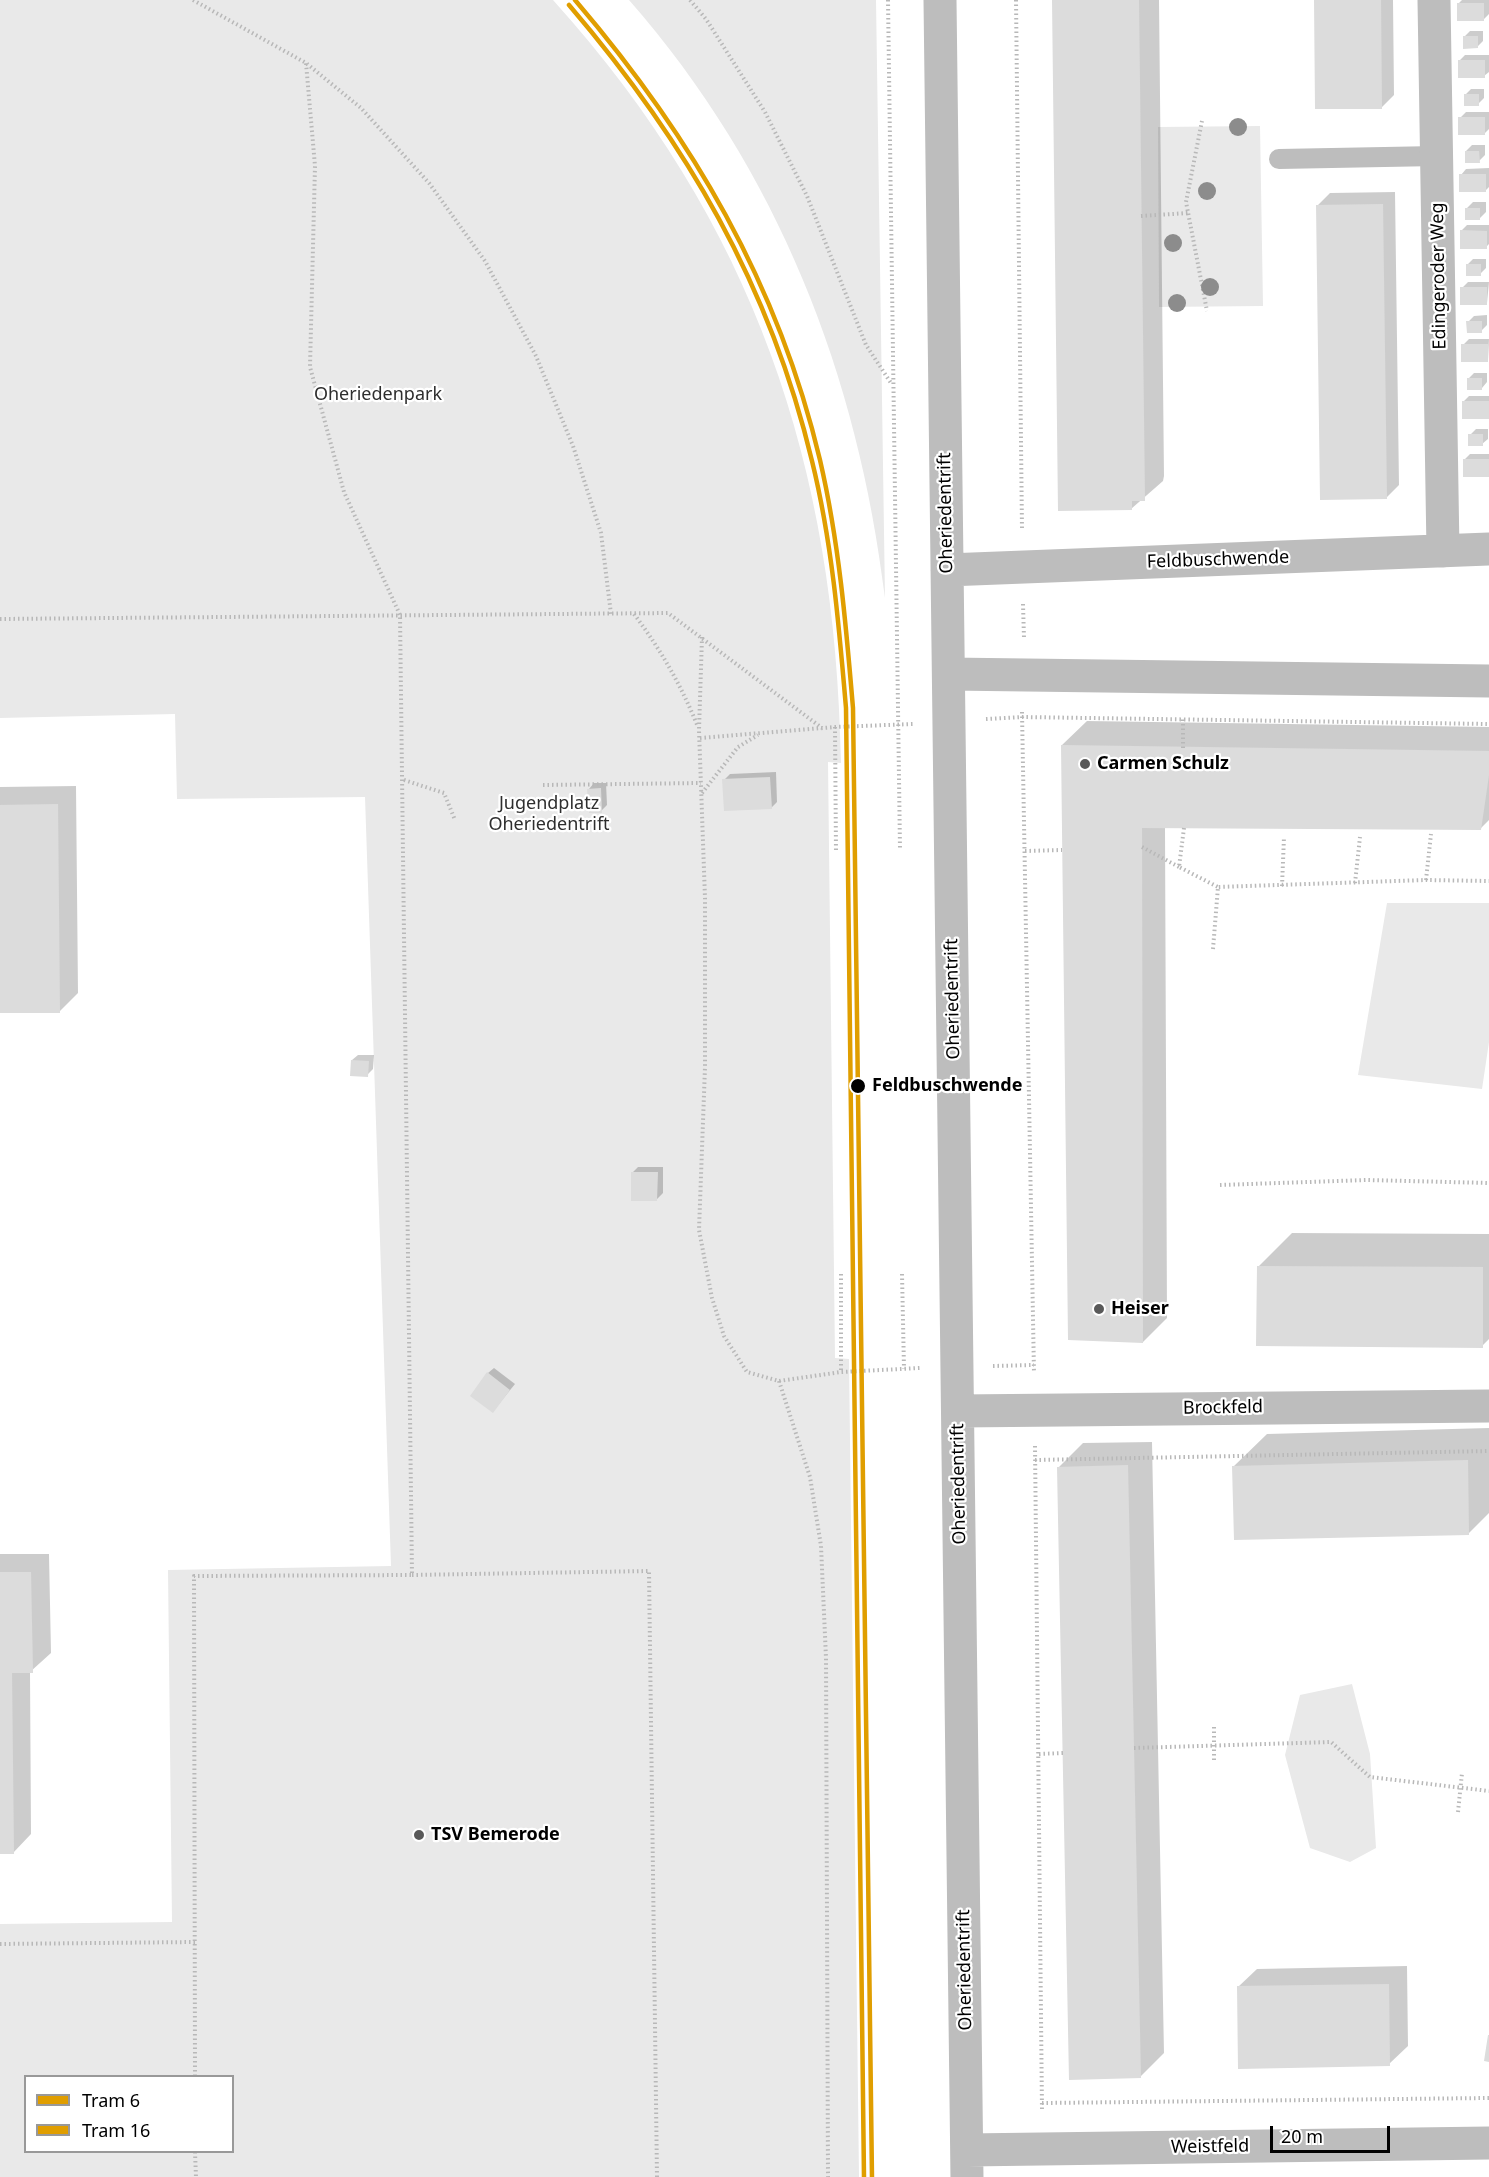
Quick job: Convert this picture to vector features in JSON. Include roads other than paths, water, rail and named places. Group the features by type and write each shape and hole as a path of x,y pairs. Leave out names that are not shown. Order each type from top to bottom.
{"street":[{"name":"Oheriedentrift","path":"940,0 967,2164"},
{"name":"Edingeroder Weg","path":"1434,0 1443,551"},
{"name":"Feldbuschwende","path":"946,570 1489,549"},
{"path":"949,674 1489,681"},
{"name":"Brockfeld","path":"958,1411 1489,1406"},
{"name":"Weistfeld","path":"967,2164 1489,2144"}],"lane":[{"path":"1279,159 1437,156"}],"tram line":[{"name":"6","path":"575,0 657,105 693,159 726,215 755,273 802,395 827,491 837,553 853,708 872,2177"},
{"name":"16","path":"569,5 650,109 686,163 719,218 748,275 773,335 794,396 812,461 830,553 846,708 864,2177"}],"place":[{"name":"Carmen Schulz","path":"1085,764"},
{"name":"Feldbuschwende","path":"858,1086"},
{"name":"Heiser","path":"1099,1309"},
{"name":"TSV Bemerode","path":"419,1835"}],"park label":[{"name":"Oheriedenpark","path":"378,395"},
{"name":"Jugendplatz Oheriedentrift","path":"549,814"}]}
